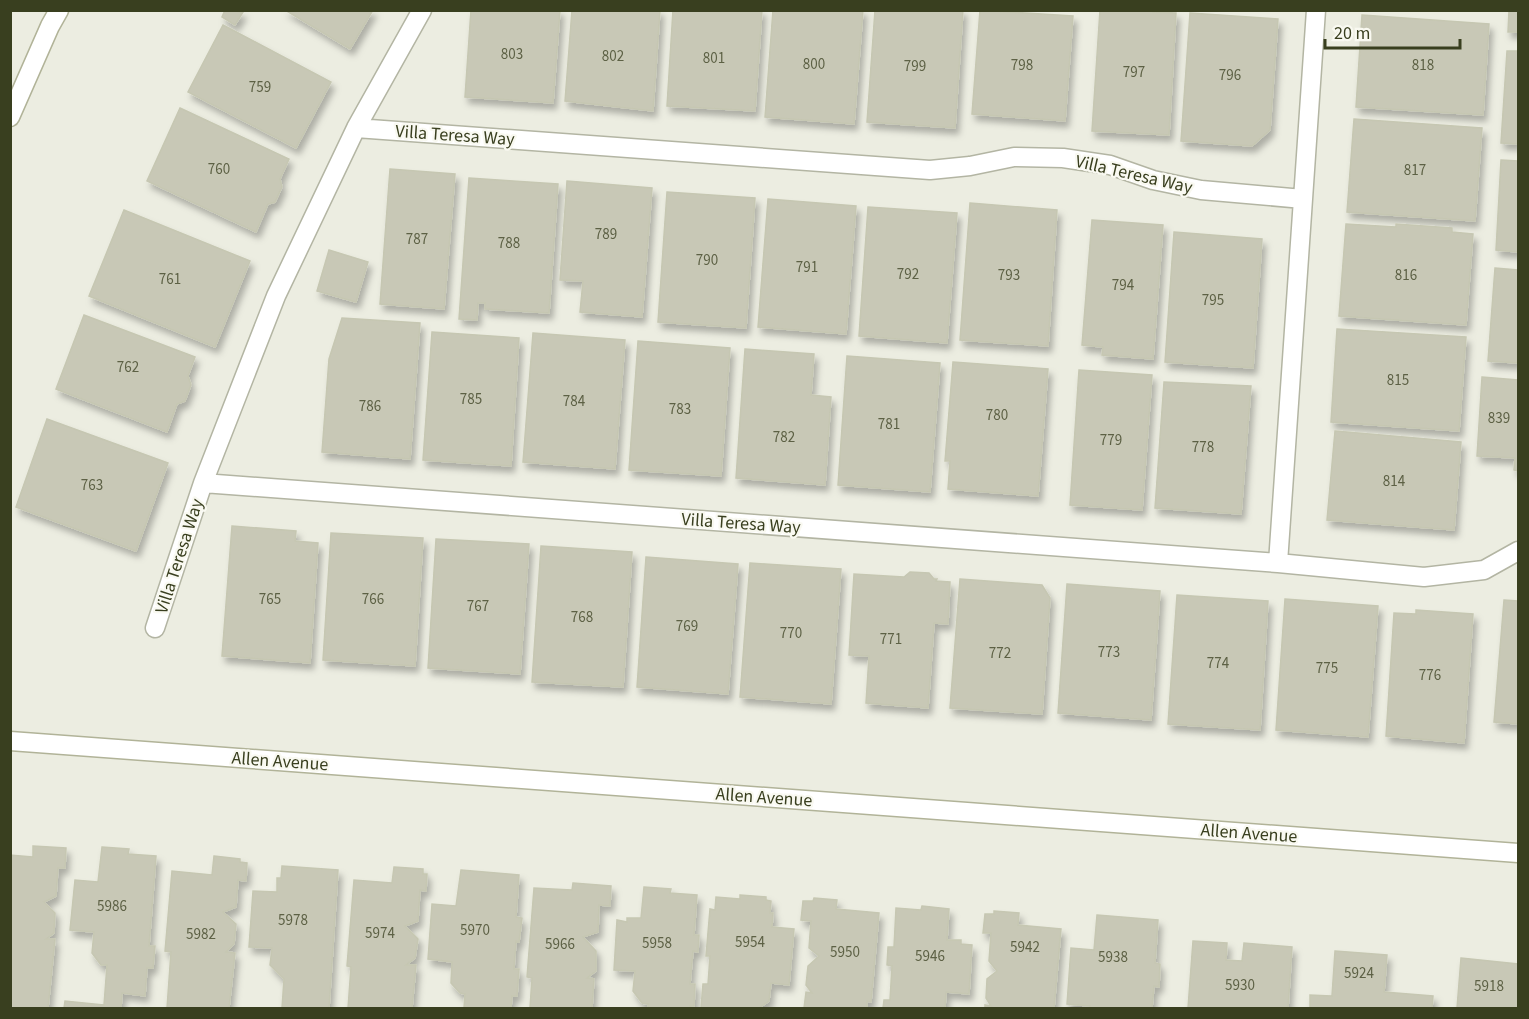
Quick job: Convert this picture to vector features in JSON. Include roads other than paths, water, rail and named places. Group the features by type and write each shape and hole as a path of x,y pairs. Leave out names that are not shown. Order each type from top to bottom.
{"street":[{"path":"10,117 59,10"},
{"name":"Villa Teresa Way","path":"155,628 204,483 276,296 356,128 422,10"},
{"path":"1278,563 1316,10"},
{"name":"Villa Teresa Way","path":"356,128 930,170 970,166 1014,157 1063,158 1110,165 1153,180 1201,190 1303,199"},
{"name":"Villa Teresa Way","path":"204,483 1278,563 1424,577 1484,570 1518,551"},
{"name":"Allen Avenue","path":"10,741 1518,853"}]}
